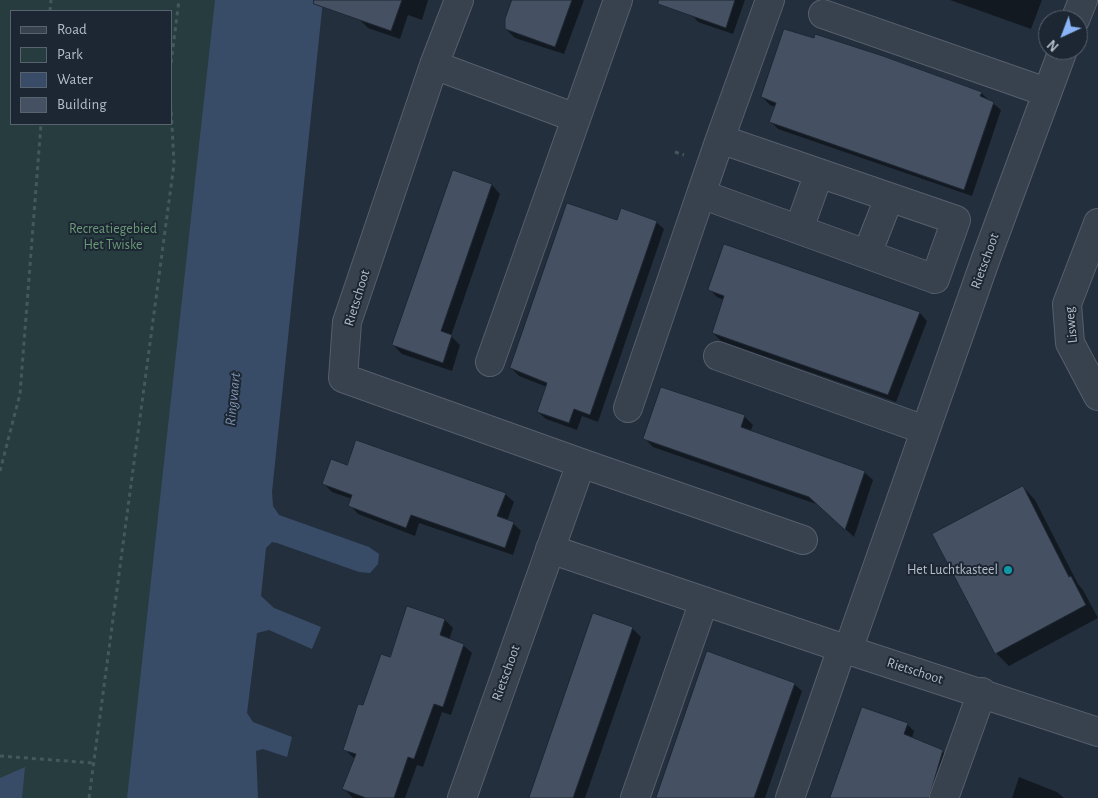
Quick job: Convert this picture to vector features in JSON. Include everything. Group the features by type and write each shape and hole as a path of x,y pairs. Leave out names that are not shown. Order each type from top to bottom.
{"street":[{"name":"Rietschoot","path":"459,0 434,65 347,322 343,378 802,540"},
{"path":"490,362 618,0"},
{"path":"628,408 720,138 770,0"},
{"path":"823,14 1046,92"},
{"name":"Rietschoot","path":"790,798 1059,60"},
{"path":"434,65 576,118"},
{"path":"702,194 935,279 956,220 720,138"},
{"path":"798,229 819,173"},
{"path":"867,254 889,198"},
{"name":"Lisweg","path":"1098,223 1067,304 1070,343 1098,396"},
{"path":"718,356 925,430"},
{"name":"Rietschoot","path":"462,798 581,463"},
{"name":"Rietschoot","path":"550,548 845,649 982,692 1098,732"},
{"path":"635,798 704,601"},
{"path":"944,798 982,692"}],"path":[{"path":"172,55 178,0"},
{"path":"0,472 20,394 41,125"},
{"path":"89,798 174,164 172,125"},
{"path":"0,756 93,762"}],"green space":[{"name":"Recreatiegebied Het Twiske","path":"0,0 250,0 162,798 0,798"}],"water":[{"name":"Ringvaart","path":"215,0 323,0 272,492 273,506 279,515 369,547 379,554 378,564 370,573 359,572 277,543 272,542 266,548 261,596 274,608 321,627 312,649 269,630 257,633 247,713 253,722 292,737 287,757 263,749 256,751 258,798 127,798"},
{"path":"25,767 22,798 0,798 0,778"}],"building":[{"path":"314,0 402,0 391,31 314,4"},
{"path":"512,0 572,0 555,47 505,29 505,19"},
{"path":"659,0 735,0 726,28 658,4"},
{"path":"784,29 814,38 815,34 883,56 982,92 980,96 994,102 964,190 769,122 776,103 761,97"},
{"path":"453,170 492,184 441,331 452,335 443,363 392,345"},
{"path":"567,203 617,220 621,208 657,221 590,415 574,409 569,423 537,412 547,383 510,368"},
{"path":"724,244 920,312 888,395 712,333 724,296 708,290"},
{"path":"661,387 745,415 741,427 865,471 845,530 809,497 643,439"},
{"path":"356,440 506,493 497,516 514,522 505,548 411,515 406,528 348,506 352,495 322,484 331,459 347,465"},
{"name":"Het Luchtkasteel","path":"1023,486 1069,577 1071,576 1086,605 995,654 932,534"},
{"path":"407,606 445,619 440,635 464,644 443,707 434,704 414,759 408,757 394,798 366,798 342,789 356,754 343,750 358,704 363,705 381,654 390,657"},
{"path":"593,613 633,627 573,798 529,798"},
{"path":"707,651 795,683 754,798 656,798"},
{"path":"862,707 908,723 904,734 943,750 929,798 830,798"}],"place":[{"name":"Het Luchtkasteel","path":"1008,570"}]}
